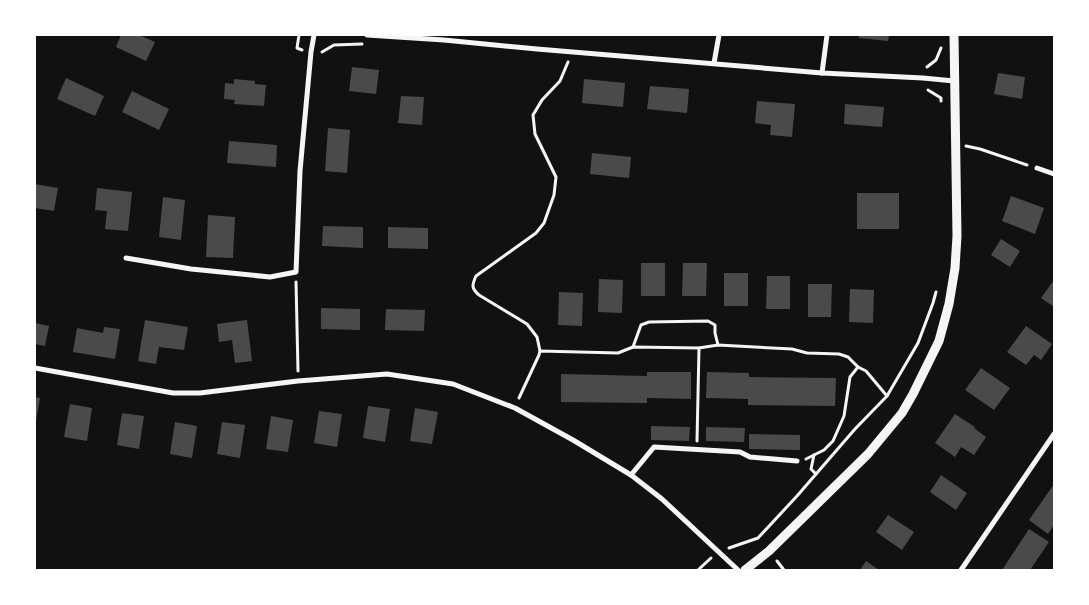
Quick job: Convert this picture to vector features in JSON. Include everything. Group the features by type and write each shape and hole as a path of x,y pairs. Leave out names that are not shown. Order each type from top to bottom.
{"street":[{"path":"126,258 191,269 270,277 296,272 300,171 314,35"},
{"path":"367,35 445,37 569,51 822,73 954,81"},
{"path":"714,63 719,35"},
{"path":"822,73 827,35"},
{"path":"745,570 769,551 868,454 902,413 939,341 949,304 955,268 957,236 954,35"},
{"path":"1037,168 1054,174"},
{"path":"35,368 173,393 200,393 298,381 387,374 453,384 515,408 573,440 630,475 662,499 738,570"},
{"path":"961,570 1054,434"},
{"path":"630,475 654,447 740,452 750,457 797,461"}],"path":[{"path":"941,42 941,48 936,60 926,68 922,78 923,86 940,98 942,105"},
{"path":"515,408 540,351 538,337 527,324 479,295 474,290 473,283 476,276 536,233 544,223 554,195 556,178 535,134 533,116 542,100 560,81 568,61 569,51"},
{"path":"956,145 980,149 1037,168"},
{"path":"296,272 298,381"},
{"path":"698,570 718,551 758,538 855,429 888,396 918,343 934,304 937,287"},
{"path":"633,347 641,325 649,322 708,321 715,324 718,345"},
{"path":"540,351 618,353 633,347 699,348 718,345 839,354 848,357 858,367 866,371 888,396"},
{"path":"698,449 699,348"},
{"path":"797,461 801,462 824,450 833,441 844,416 850,377 858,367"},
{"path":"814,455 811,468 816,474"}],"building":[{"path":"121,35 139,35 155,42 146,61 116,47"},
{"path":"859,35 889,35 888,41 859,38"},
{"path":"352,67 379,70 376,94 349,91"},
{"path":"998,73 1025,77 1022,99 994,94"},
{"path":"66,78 104,96 95,116 57,99"},
{"path":"234,79 255,81 255,84 266,85 264,106 234,104 235,100 224,99 225,83 234,84"},
{"path":"584,79 625,83 623,107 582,103"},
{"path":"650,86 689,89 687,113 647,109"},
{"path":"132,91 169,109 159,130 122,112"},
{"path":"401,96 424,97 422,125 398,123"},
{"path":"757,101 795,104 792,137 770,135 771,125 755,123"},
{"path":"845,104 884,107 882,127 844,124"},
{"path":"328,128 350,130 347,173 325,171"},
{"path":"229,141 277,145 276,167 227,163"},
{"path":"592,153 631,157 629,178 590,174"},
{"path":"35,184 58,188 54,211 35,208"},
{"path":"97,188 132,192 128,231 105,229 107,211 95,210"},
{"path":"857,193 899,193 899,229 857,229"},
{"path":"1011,196 1044,208 1035,234 1002,221"},
{"path":"163,197 185,200 181,240 159,237"},
{"path":"208,215 235,217 233,258 206,257"},
{"path":"323,226 363,227 363,248 322,246"},
{"path":"388,227 428,228 428,249 388,248"},
{"path":"1001,239 1020,251 1010,267 991,255"},
{"path":"641,263 665,263 665,296 641,296"},
{"path":"683,263 707,263 706,296 682,296"},
{"path":"724,273 748,273 748,306 724,306"},
{"path":"767,276 790,276 790,309 766,309"},
{"path":"599,279 623,280 622,313 598,312"},
{"path":"1054,280 1054,307 1041,298"},
{"path":"808,284 832,284 831,317 808,317"},
{"path":"850,289 874,290 873,323 849,322"},
{"path":"559,292 583,293 582,326 558,325"},
{"path":"321,308 360,309 360,330 321,329"},
{"path":"386,309 425,310 424,331 385,330"},
{"path":"145,320 188,327 184,350 159,347 156,364 138,361"},
{"path":"247,320 252,361 235,363 232,340 219,342 217,324"},
{"path":"35,323 49,326 45,346 35,344"},
{"path":"1026,326 1052,344 1041,360 1034,355 1026,365 1007,352"},
{"path":"104,327 120,329 115,359 73,352 77,328 103,333"},
{"path":"981,368 1010,388 994,410 965,390"},
{"path":"647,372 691,372 691,399 647,398 647,403 561,402 561,374 647,376"},
{"path":"707,372 749,373 749,377 836,378 835,406 748,405 748,399 706,398"},
{"path":"35,397 40,398 36,421 35,421"},
{"path":"70,404 92,408 87,441 64,437"},
{"path":"368,406 390,409 385,442 363,438"},
{"path":"415,408 438,412 432,444 410,441"},
{"path":"319,411 342,414 337,447 314,443"},
{"path":"122,413 144,416 139,449 117,445"},
{"path":"955,414 986,437 974,455 961,447 955,457 935,443"},
{"path":"271,416 293,420 288,452 266,449"},
{"path":"175,422 197,426 192,458 170,454"},
{"path":"222,422 245,425 240,458 217,454"},
{"path":"651,426 690,427 689,441 651,440"},
{"path":"706,427 745,428 744,442 706,441"},
{"path":"749,434 800,435 800,450 749,449"},
{"path":"941,475 967,493 956,510 930,492"},
{"path":"1054,484 1054,525 1048,534 1029,520"},
{"path":"888,515 914,532 902,550 876,532"},
{"path":"1029,529 1049,542 1030,570 1002,570"},
{"path":"866,561 879,570 860,570"}]}
